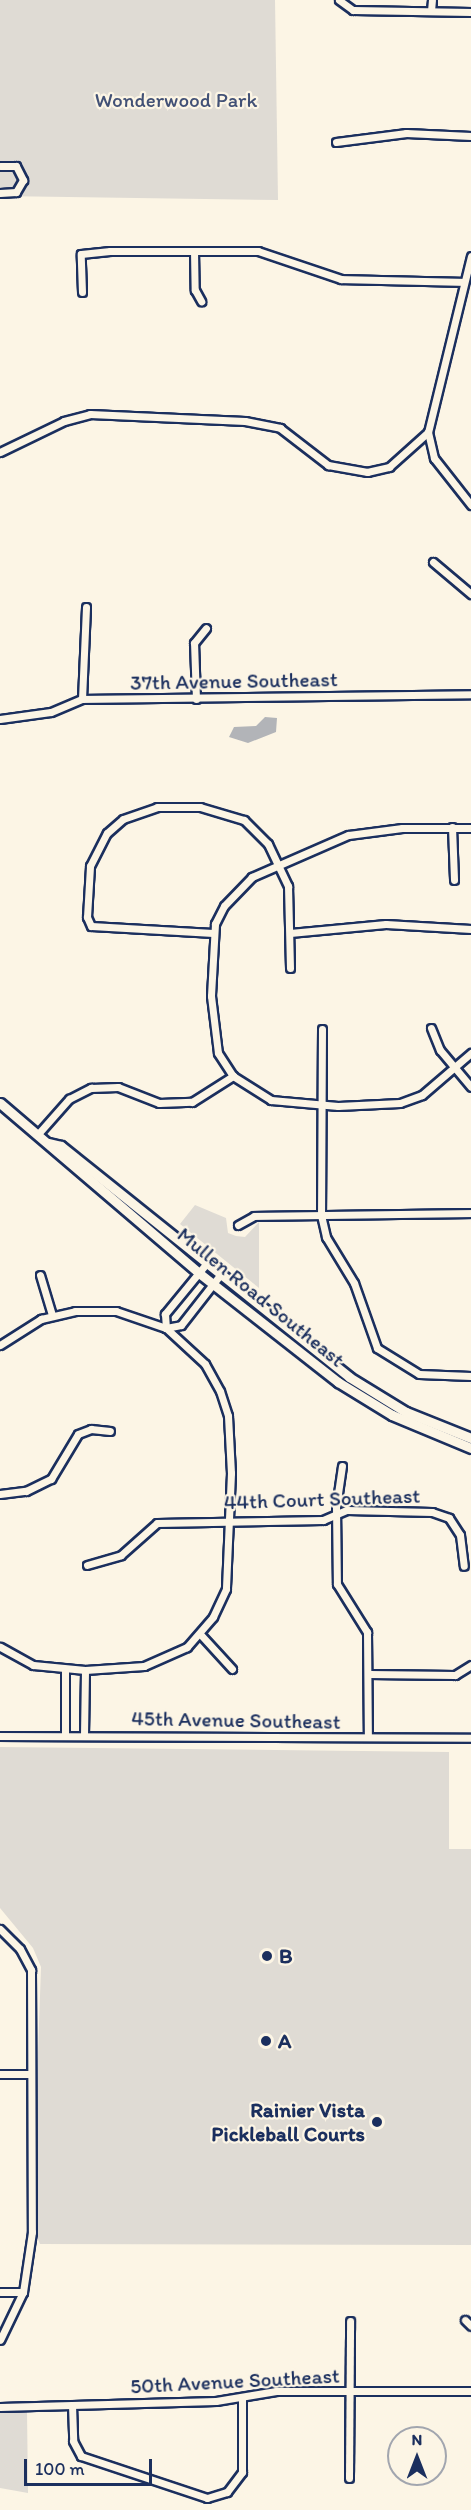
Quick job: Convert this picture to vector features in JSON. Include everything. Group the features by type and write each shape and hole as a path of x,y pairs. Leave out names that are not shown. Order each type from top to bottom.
{"street":[{"path":"339,0 353,10 471,12"},
{"path":"432,0 432,11"},
{"path":"336,142 406,133 471,136"},
{"path":"0,166 16,166 23,180 16,192 0,193"},
{"path":"194,251 195,290 201,301"},
{"path":"82,292 81,254 194,251 266,252 341,279 464,282"},
{"path":"471,256 428,432 435,458 471,505"},
{"path":"0,452 64,420 90,414 246,420 280,428 328,465 366,472 389,467 428,432"},
{"path":"433,562 471,594"},
{"path":"82,699 86,607"},
{"path":"196,699 194,643 206,628"},
{"name":"37th Avenue Southeast","path":"0,719 51,712 82,699 471,694"},
{"path":"213,933 91,926 87,917 90,866 107,833 139,810 200,807 244,820 268,844 288,886 290,969"},
{"path":"452,827 454,880"},
{"path":"471,828 452,827 348,835 279,864 236,891 213,933 213,1036 233,1076 271,1100 323,1105 400,1102 422,1095 471,1053"},
{"path":"290,933 386,924 471,929"},
{"path":"431,1028 440,1050 456,1066 471,1087"},
{"path":"322,1029 321,1215 326,1238 354,1283 377,1348 419,1374 471,1376"},
{"path":"38,1134 69,1099 91,1088 118,1087 159,1103 192,1102 233,1076"},
{"name":"Mullen Road Southeast","path":"0,1103 50,1143 199,1273 217,1279 367,1389 406,1412 471,1438"},
{"name":"Mullen Road Southeast","path":"50,1143 61,1146 206,1264 217,1279 364,1399 422,1430 471,1448"},
{"path":"238,1225 254,1216 471,1213"},
{"path":"166,1328 165,1314 206,1264"},
{"path":"40,1275 52,1315"},
{"path":"166,1328 182,1325 217,1279"},
{"path":"0,1345 52,1315 116,1311 166,1328 205,1364 222,1399 230,1437 230,1520 226,1589 201,1635 168,1659 144,1666 85,1670 33,1665 0,1647"},
{"path":"0,1494 26,1491 51,1479 78,1434 91,1429 110,1431"},
{"path":"342,1466 335,1515 337,1584 366,1632 369,1674 368,1737"},
{"name":"44th Court Southeast","path":"87,1565 121,1555 157,1523 323,1520 347,1510 432,1512 449,1518 460,1534 464,1566"},
{"path":"201,1635 232,1669"},
{"path":"369,1674 455,1675 471,1665"},
{"path":"65,1669 65,1735"},
{"path":"84,1735 85,1670"},
{"name":"45th Avenue Southeast","path":"0,1736 471,1738"},
{"path":"0,1929 20,1949 31,1970 32,2232 23,2292 0,2340"},
{"path":"0,2074 30,2074"},
{"path":"0,2292 23,2292"},
{"path":"465,2319 471,2326"},
{"path":"349,2478 350,2321"},
{"name":"50th Avenue Southeast","path":"0,2407 242,2397 276,2391 471,2391"},
{"path":"72,2405 73,2441 81,2456 207,2498 227,2492 242,2472 242,2397"}],"green space":[{"name":"Wonderwood Park","path":"0,0 275,0 278,200 0,196"},
{"path":"195,1205 226,1218 228,1233 236,1236 245,1237 259,1222 259,1288 180,1224"},
{"path":"0,1747 449,1752 449,1849 471,1849 471,2245 40,2244 32,2225 41,1967 33,1948 0,1908"},
{"path":"27,2412 28,2493 0,2488 0,2413"}],"shaded area":[{"path":"265,717 277,718 276,732 248,743 229,737 234,727 256,726"}],"place":[{"name":"B","path":"267,1956"},
{"name":"A","path":"266,2041"},
{"name":"Rainier Vista Pickleball Courts","path":"377,2122"}]}
